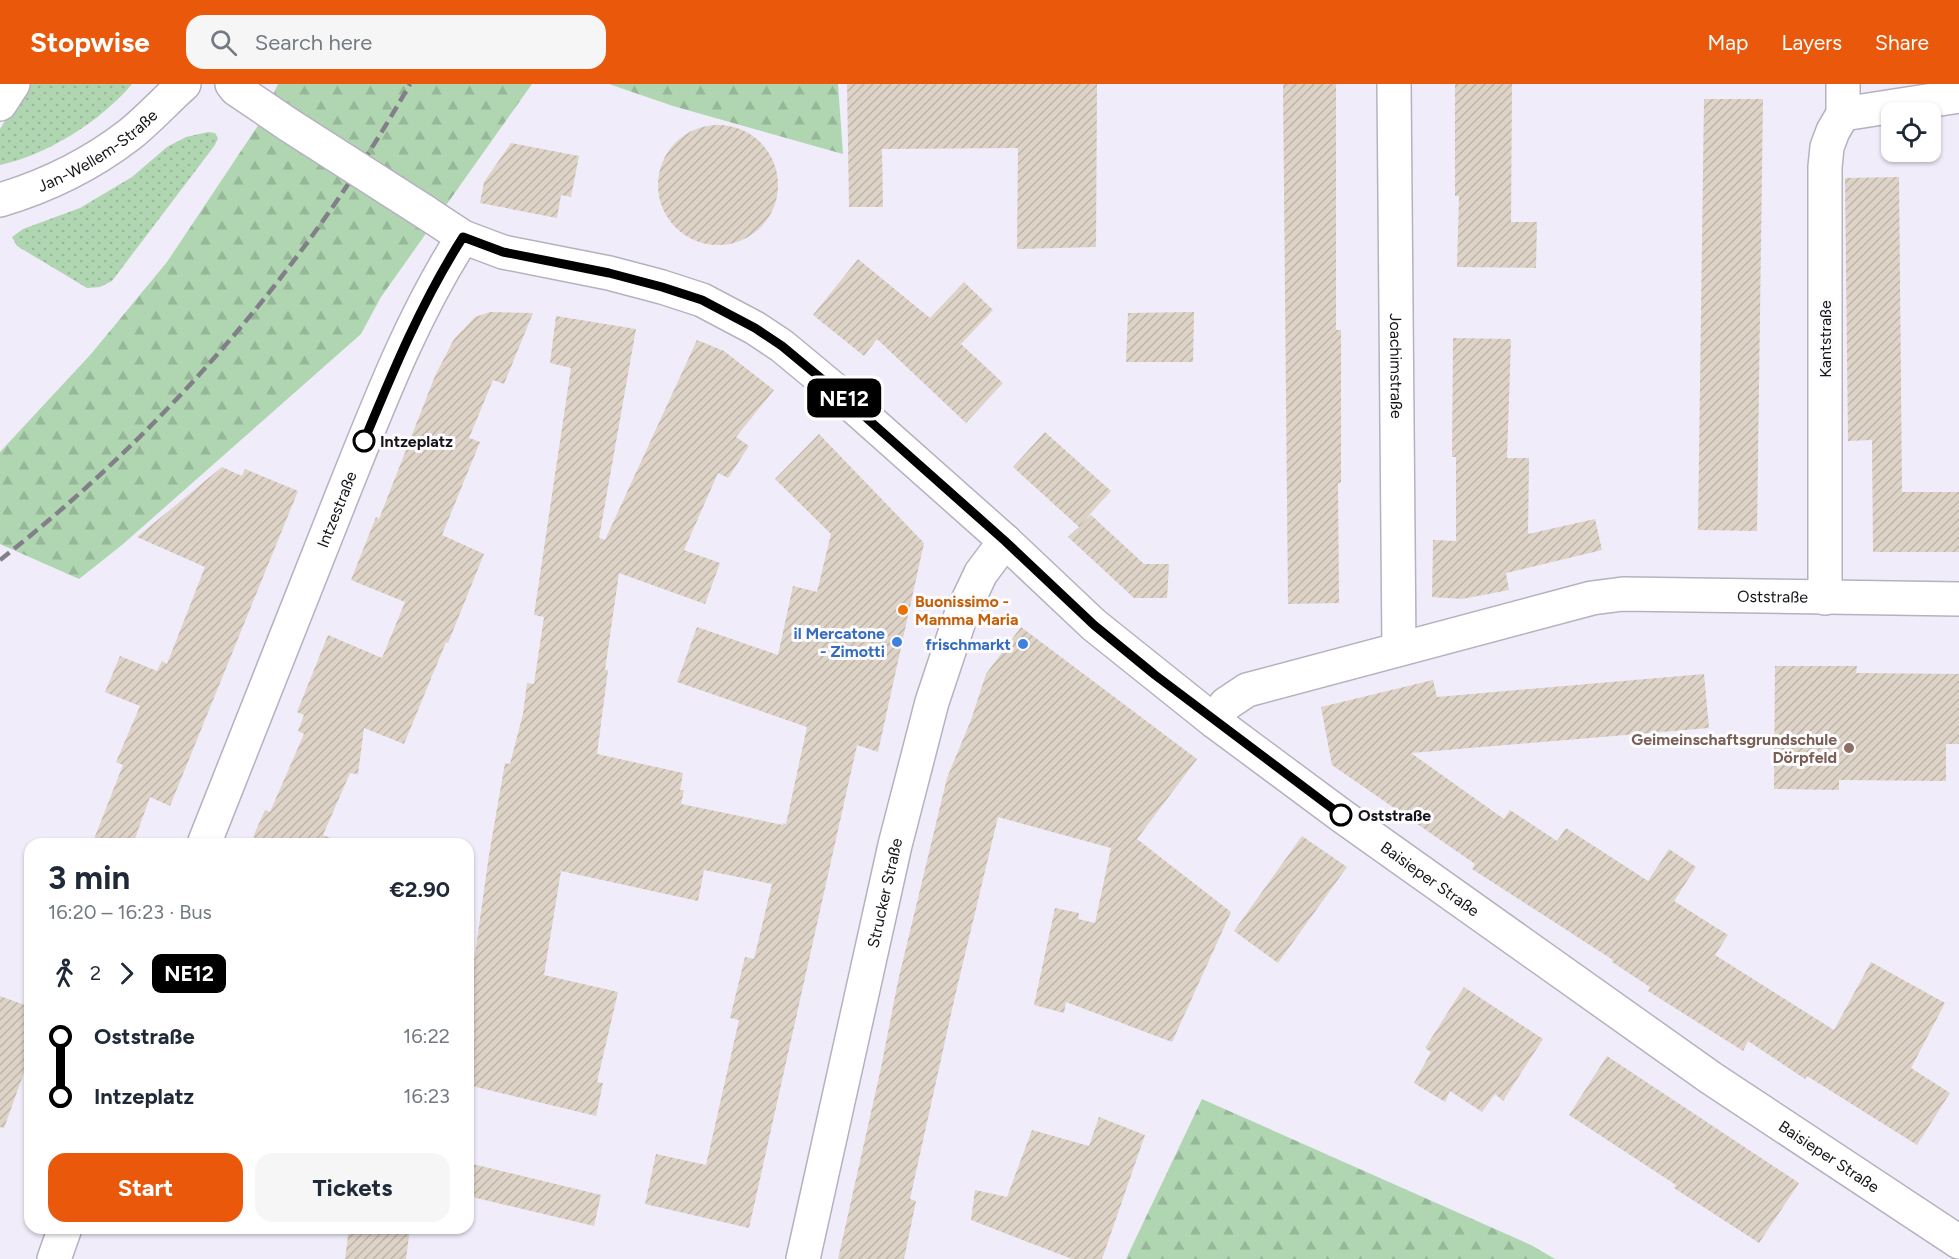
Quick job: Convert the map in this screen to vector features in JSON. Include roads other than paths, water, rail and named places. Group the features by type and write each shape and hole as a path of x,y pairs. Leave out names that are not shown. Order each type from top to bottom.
{"street":[{"path":"0,104 13,84"},
{"name":"Jan-Wellem-Straße","path":"0,200 33,190 86,164 130,133 184,84"},
{"path":"232,84 289,125 463,237"},
{"name":"Joachimstraße","path":"1394,84 1399,649"},
{"path":"1843,99 1959,96"},
{"name":"Kantstraße","path":"1825,598 1825,166 1827,147 1843,99"},
{"name":"Baisieper Straße","path":"463,237 503,252 609,273 662,287 702,300 755,328 810,368 1005,541 1094,625 1214,720 1342,816 1692,1065 1959,1242"},
{"name":"Intzestraße","path":"206,838 325,536 404,348 445,264 463,237"},
{"name":"Strucker Straße","path":"804,1259 895,845 932,702 961,615 981,573 1005,541"},
{"name":"Oststraße","path":"1214,720 1226,704 1247,690 1592,598 1623,594 1959,600"},
{"path":"54,1259 63,1234"}],"railway":[{"path":"0,560 61,510 119,457 175,401 228,342 278,281 325,217 369,152 410,84"}],"place":[{"name":"Intzeplatz","path":"364,441"},
{"name":"Buonissimo - Mamma Maria","path":"903,610"},
{"name":"il Mercatone - Zimotti","path":"897,642"},
{"name":"frischmarkt","path":"1023,644"},
{"name":"Geimeinschaftsgrundschule Dörpfeld","path":"1849,748"},
{"name":"Oststraße","path":"1341,815"}]}
